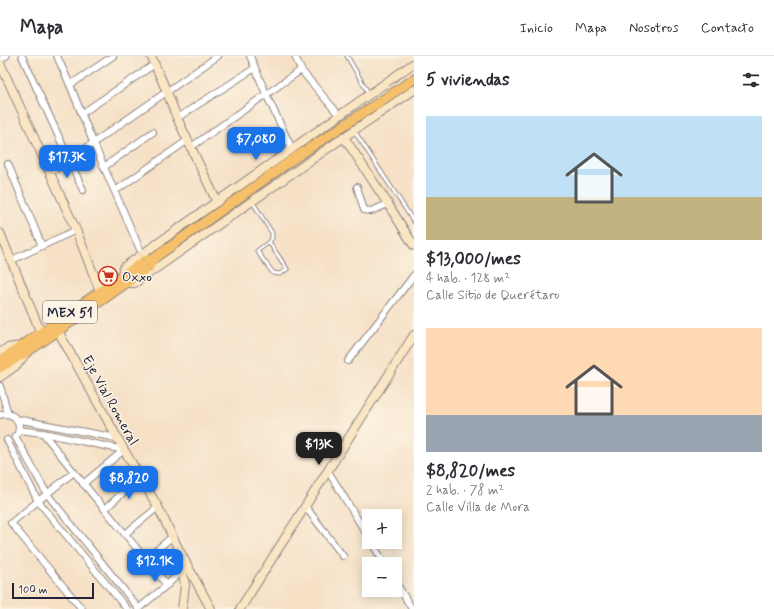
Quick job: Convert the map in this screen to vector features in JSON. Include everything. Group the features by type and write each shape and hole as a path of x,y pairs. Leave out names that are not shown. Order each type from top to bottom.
{"main road":[{"path":"151,56 177,118 217,202"},
{"path":"0,62 76,230 102,294"},
{"path":"414,63 217,202 140,253 124,267 124,280 135,283 354,130 414,90"},
{"name":"MEX 51","path":"0,368 24,349 102,294 149,267 153,259 296,157 414,79"},
{"path":"344,137 414,246"},
{"path":"0,233 3,248 12,260 42,336"},
{"name":"MEX 51","path":"42,336 58,331 102,294"},
{"name":"Eje Vial Romeral","path":"58,331 117,438 158,506 179,550 212,609"},
{"path":"240,609 414,335"},
{"path":"0,353 7,348 24,349 17,364 0,377"},
{"name":"MEX 51","path":"0,361 24,349"},
{"path":"179,550 185,585 182,609"}],"street":[{"path":"0,62 6,56"},
{"path":"22,56 82,190"},
{"path":"56,56 70,85 140,253"},
{"path":"70,85 113,56"},
{"path":"50,173 218,56"},
{"path":"250,56 292,149"},
{"path":"295,56 301,70 339,115"},
{"path":"81,114 154,64"},
{"path":"177,118 255,68"},
{"path":"115,191 301,70"},
{"path":"104,167 153,132"},
{"path":"8,164 42,246"},
{"path":"356,187 364,210 370,211 388,204"},
{"path":"12,260 76,230"},
{"path":"348,361 414,275"},
{"path":"0,386 8,414"},
{"path":"0,415 8,414 16,419 117,438"},
{"path":"16,419 19,426 17,433 12,439 3,440 38,501 127,609"},
{"path":"17,433 43,433 124,450"},
{"path":"17,433 47,494 139,609 182,570"},
{"path":"43,433 83,484 167,585"},
{"path":"83,484 124,450"},
{"path":"328,471 362,527"},
{"path":"74,472 11,523 82,609"},
{"path":"105,510 140,478"},
{"path":"125,534 158,506"},
{"path":"305,506 343,556"},
{"path":"146,559 173,536"},
{"path":"185,585 191,572"},
{"path":"402,593 412,609"}],"lane":[{"path":"347,56 369,94"},
{"path":"354,130 414,222"},
{"path":"252,201 272,233 272,238 269,242 257,251 273,273 280,274 287,268 269,242"}],"path":[{"path":"140,253 153,274"}],"place":[{"name":"Oxxo","path":"108,276"}]}
